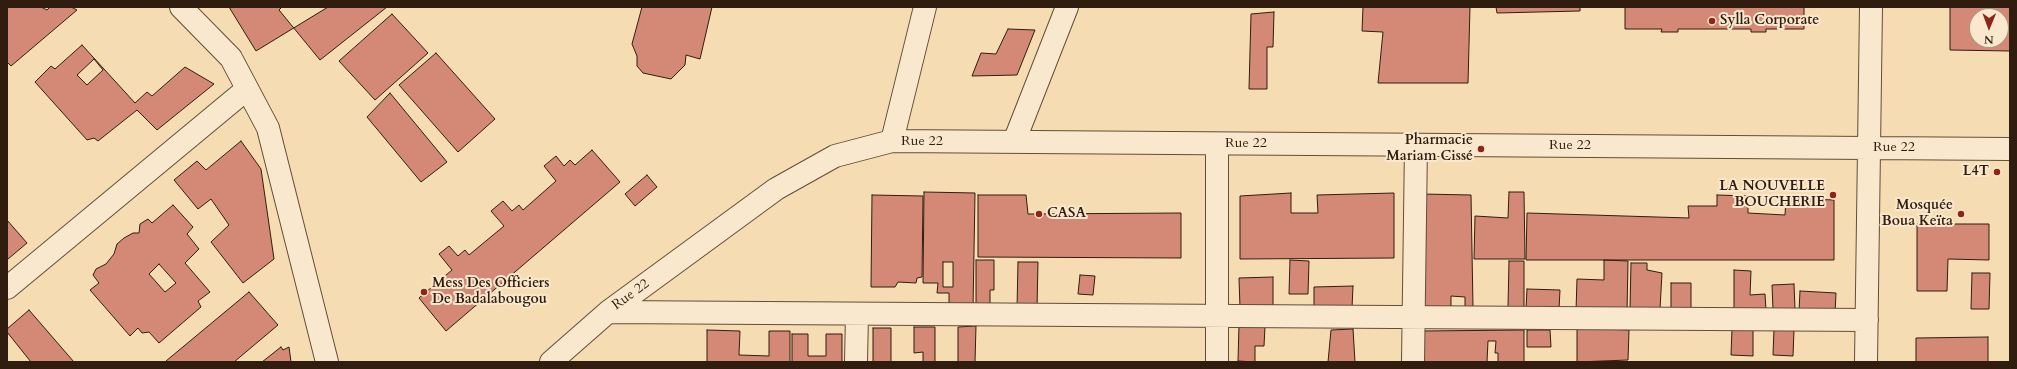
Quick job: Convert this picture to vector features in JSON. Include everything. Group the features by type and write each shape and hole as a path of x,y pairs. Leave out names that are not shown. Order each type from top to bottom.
{"street":[{"path":"181,7 231,58 268,128 327,362"},
{"path":"892,141 925,7"},
{"path":"1014,142 1067,7"},
{"path":"1866,362 1871,7"},
{"path":"7,288 247,89"},
{"name":"Rue 22","path":"551,362 608,312 776,189 835,156 892,141 2010,149"},
{"path":"1217,144 1217,362"},
{"path":"1412,362 1416,145"},
{"path":"608,312 1867,320"},
{"path":"856,362 857,314"}],"building":[{"path":"7,7 41,7 47,10 50,7 71,7 77,10 11,66 7,62"},
{"path":"229,7 328,7 256,51"},
{"path":"282,7 387,7 320,60 279,10"},
{"path":"642,7 712,7 700,59 686,55 685,65 671,79 643,73 637,66 637,56 632,44"},
{"path":"1363,7 1470,7 1468,83 1378,83 1383,32 1362,31"},
{"path":"1496,7 1580,7 1580,11 1497,13"},
{"path":"1625,7 1804,7 1804,29 1766,29 1766,32 1751,32 1751,29 1678,29 1678,32 1661,32 1662,29 1625,29"},
{"path":"1950,7 2010,7 2010,51 1950,50"},
{"path":"1274,12 1273,47 1267,47 1267,89 1249,89 1251,14"},
{"path":"392,14 428,53 375,100 339,61"},
{"path":"1008,29 1035,30 1017,75 972,76 981,53 996,54"},
{"path":"82,45 135,103 147,92 152,96 185,67 214,84 157,130 137,110 98,141 94,138 87,140 35,82 51,66 55,69","holes":["94,59 103,70 87,85 77,75"]},
{"path":"436,53 495,119 458,152 399,85"},
{"path":"390,93 447,162 421,182 367,117"},
{"path":"241,141 261,169 274,259 243,283 211,242 229,225 211,199 198,209 174,180 197,161 206,170"},
{"path":"592,150 620,182 446,331 419,298 452,270 439,254 449,246 458,256 465,250 469,255 504,226 491,211 503,201 512,211 519,205 523,210 556,181 544,166 556,156 564,166 570,160 575,165"},
{"path":"647,175 657,187 635,206 625,194"},
{"path":"924,192 975,193 973,310 949,310 949,293 937,293 938,283 923,283","holes":["943,262 953,262 953,287 943,287"]},
{"path":"1509,192 1524,192 1525,259 1474,259 1475,216 1508,218"},
{"path":"1291,193 1291,213 1318,213 1317,195 1394,193 1394,258 1240,259 1240,196"},
{"path":"1421,194 1471,195 1473,308 1465,309 1465,297 1451,296 1451,311 1420,312"},
{"path":"872,195 923,196 922,277 917,278 916,283 898,282 895,287 871,287"},
{"path":"978,195 1026,195 1028,214 1181,213 1181,258 978,257"},
{"path":"1717,195 1748,196 1748,213 1785,215 1786,198 1834,200 1834,260 1526,260 1527,213 1689,218 1688,206 1717,206"},
{"path":"173,205 193,227 187,234 199,249 185,263 210,292 198,301 201,307 159,343 149,332 142,333 138,328 130,336 90,290 99,283 93,275 96,269 106,264 114,254 117,244 133,233 139,233 140,224 148,219 152,223","holes":["159,264 176,283 165,292 149,274"]},
{"path":"7,220 27,243 8,259 7,258"},
{"path":"1917,224 1989,224 1989,260 1948,259 1947,291 1917,291"},
{"path":"976,260 994,260 994,290 990,290 990,310 976,310"},
{"path":"1290,260 1309,261 1308,294 1289,294"},
{"path":"1604,260 1628,261 1627,312 1576,311 1577,279 1604,280"},
{"path":"1509,261 1524,261 1524,308 1508,307"},
{"path":"1018,262 1038,262 1037,308 1017,308"},
{"path":"1631,263 1647,263 1647,270 1662,273 1660,309 1630,310"},
{"path":"1734,270 1751,271 1750,295 1765,294 1766,310 1734,310"},
{"path":"1972,273 1990,273 1989,309 1971,309"},
{"path":"1080,275 1095,276 1093,295 1078,294"},
{"path":"1273,277 1273,308 1240,308 1239,278"},
{"path":"1671,283 1691,283 1691,310 1671,309"},
{"path":"1794,284 1795,309 1773,309 1772,285"},
{"path":"1353,286 1352,308 1314,308 1314,287"},
{"path":"1527,289 1560,290 1559,309 1526,309"},
{"path":"1800,291 1836,293 1835,313 1799,311"},
{"path":"249,292 278,325 234,362 166,361"},
{"path":"29,310 74,362 31,362 7,332 7,329"},
{"path":"1239,325 1265,326 1264,346 1255,346 1255,362 1238,361"},
{"path":"976,326 975,362 958,362 958,327"},
{"path":"914,327 935,327 935,362 923,362 923,352 914,353"},
{"path":"873,328 891,328 891,362 873,362"},
{"path":"1577,328 1629,330 1628,360 1577,362"},
{"path":"1353,329 1355,362 1328,362 1331,330"},
{"path":"1732,329 1753,330 1753,356 1731,355"},
{"path":"1774,329 1794,330 1793,356 1773,355"},
{"path":"707,330 740,331 739,355 769,356 769,331 790,331 790,362 707,362"},
{"path":"1524,330 1524,362 1498,362 1498,353 1495,353 1496,341 1488,341 1487,362 1421,362 1422,331"},
{"path":"1527,330 1550,330 1551,347 1527,347"},
{"path":"792,334 808,334 808,356 826,356 826,334 842,334 842,362 792,362"},
{"path":"1988,337 1988,362 1916,362 1916,338"},
{"path":"281,347 283,350 289,347 291,362 262,362"}],"place":[{"name":"Sylla Corporate","path":"1712,21"},
{"name":"Pharmacie Mariam Cissé","path":"1481,149"},
{"name":"L4T","path":"1997,172"},
{"name":"LA NOUVELLE BOUCHERIE","path":"1833,195"},
{"name":"CASA","path":"1039,214"},
{"name":"Mosquée Boua Keïta","path":"1961,214"},
{"name":"Mess Des Officiers De Badalabougou","path":"424,292"}]}
